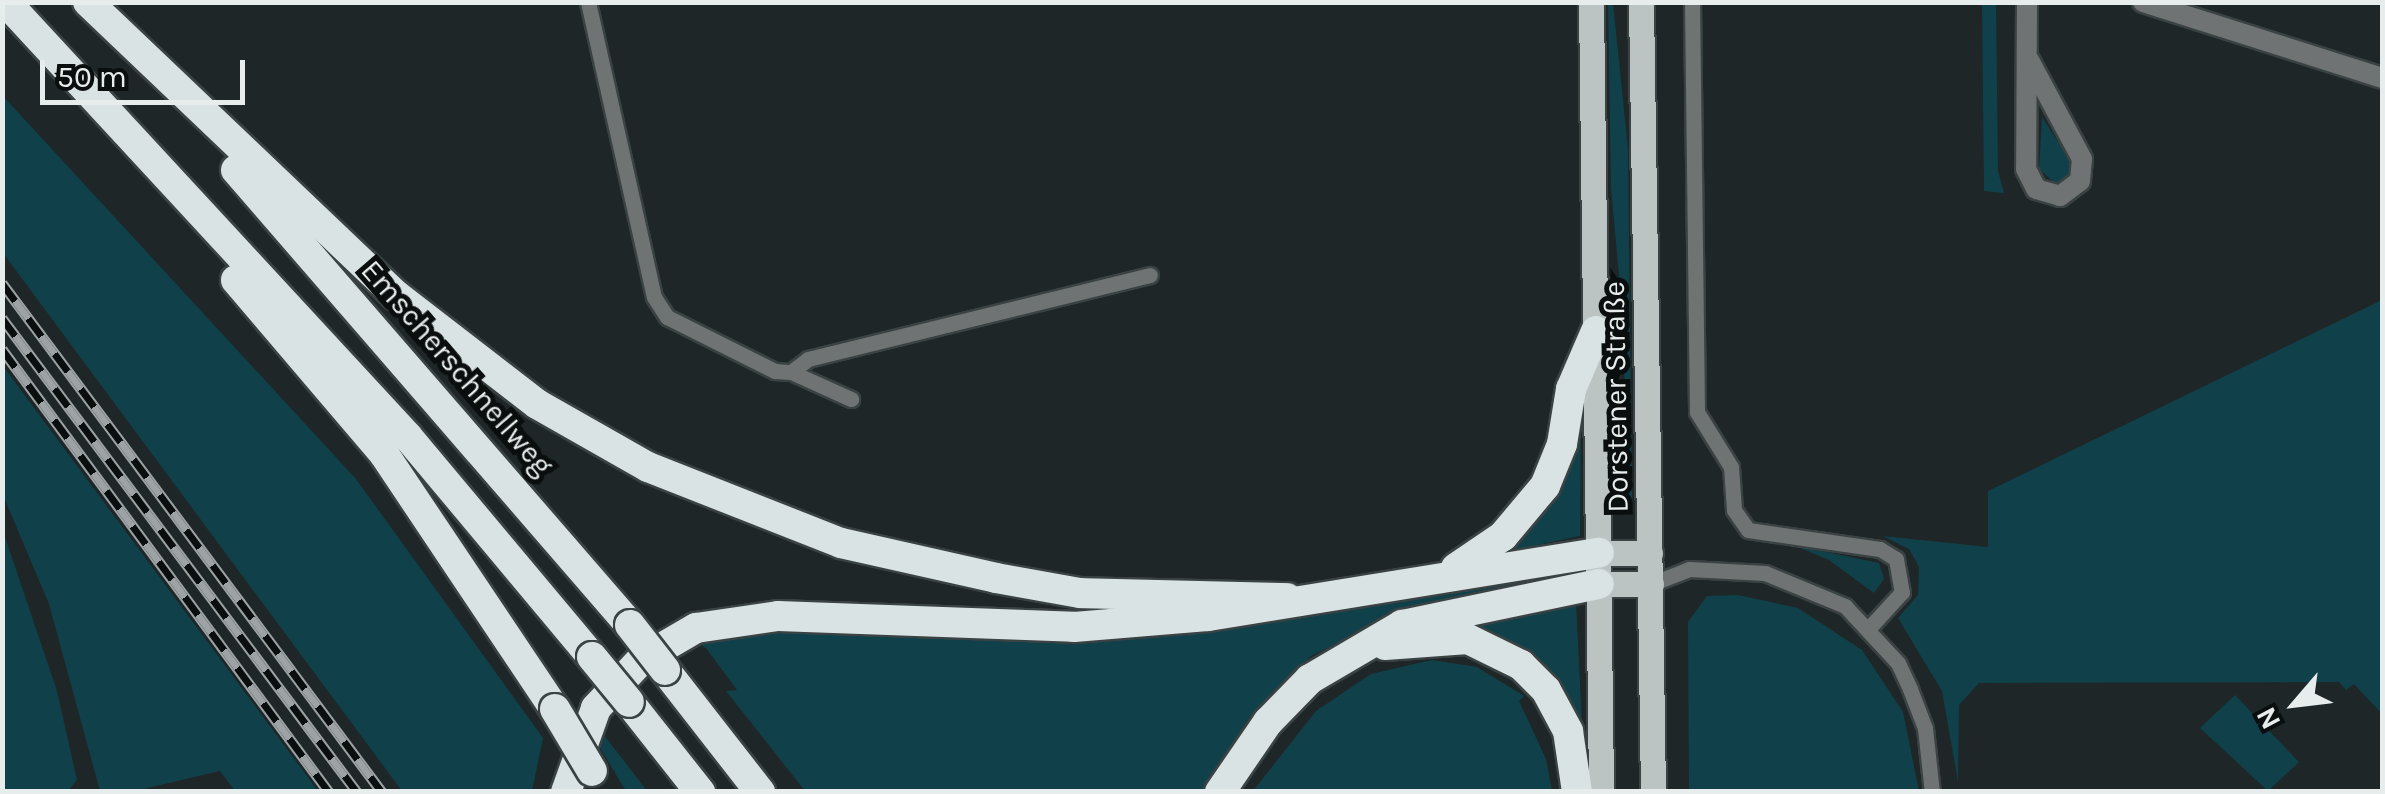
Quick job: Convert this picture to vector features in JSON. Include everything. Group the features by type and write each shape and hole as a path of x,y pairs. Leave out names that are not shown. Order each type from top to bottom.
{"highway":[{"path":"6,2 408,437 700,792"},
{"path":"88,2 396,295 538,404 648,467 841,542 996,578 1080,593 1287,598"},
{"name":"Emscherschnellweg","path":"88,2 446,406 630,625 760,792"},
{"path":"161,170 213,253 384,454 555,709 598,781"},
{"path":"1445,574 1503,536 1546,486 1562,444 1571,389 1596,332"},
{"path":"566,792 596,708 640,660 696,628 778,616 1074,627 1208,616 1287,598 1599,553"},
{"path":"1228,783 1310,679 1362,648 1426,616 1599,584"},
{"path":"1362,648 1450,638 1505,653 1558,708 1577,792"}],"main road":[{"name":"Dorstener Straße","path":"1592,2 1601,792"},
{"name":"Dorstener Straße","path":"1641,2 1653,792"},
{"path":"1599,553 1650,553"},
{"path":"1599,584 1650,584"}],"street":[{"path":"2028,2 2026,169 2036,188 2060,196 2080,181 2082,160 2029,60"},
{"path":"2143,2 2382,78"}],"lane":[{"path":"588,2 654,296 683,330 776,372 792,372 851,398"},
{"path":"1692,2 1697,412 1731,466 1734,510 1748,530 1880,548 1896,559 1902,592 1869,628"},
{"path":"792,372 808,359 1150,275"},
{"path":"1650,553 1689,569 1765,572 1845,606 1869,628 1910,689 1925,728 1932,792"},
{"path":"1650,584 1689,569"}],"shaded area":[{"path":"1608,3 1613,3 1628,149 1632,507 1626,504 1624,329 1611,188"},
{"path":"1982,3 1996,3 1998,171 2004,193 1984,191"},
{"path":"2,95 356,479 543,738 532,791 402,791 3,253"},
{"path":"2042,117 2071,162 2070,174 2056,184 2039,169"},
{"path":"2382,300 2382,714 2354,684 2346,690 2339,682 1979,683 1959,705 1958,782 1942,691 1898,618 1918,595 1919,567 1909,549 1883,536 1988,547 1988,491"},
{"path":"2,366 318,791 235,791 220,771 135,791 100,791 49,604 3,495"},
{"path":"1581,420 1580,536 1509,551 1507,547"},
{"path":"3,531 57,691 77,780 68,791 3,791"},
{"path":"1793,545 1879,563 1884,579 1874,593 1829,560"},
{"path":"1551,567 1551,579 1402,611 1311,656 1248,719 1202,791 805,791 726,691 737,690 706,648 691,640 737,628 919,633"},
{"path":"1738,595 1798,608 1862,650 1903,712 1919,791 1689,791 1688,622 1707,596"},
{"path":"1576,602 1582,724 1450,624"},
{"path":"1432,660 1477,667 1524,696 1519,701 1546,759 1552,791 1253,791 1316,711 1371,674"},
{"path":"2235,695 2299,762 2268,791 2200,728"},
{"path":"604,735 647,791 626,791 600,748"}],"railway":[{"path":"2,283 382,792"},
{"path":"2,318 357,792"},
{"path":"2,349 329,792"}]}
